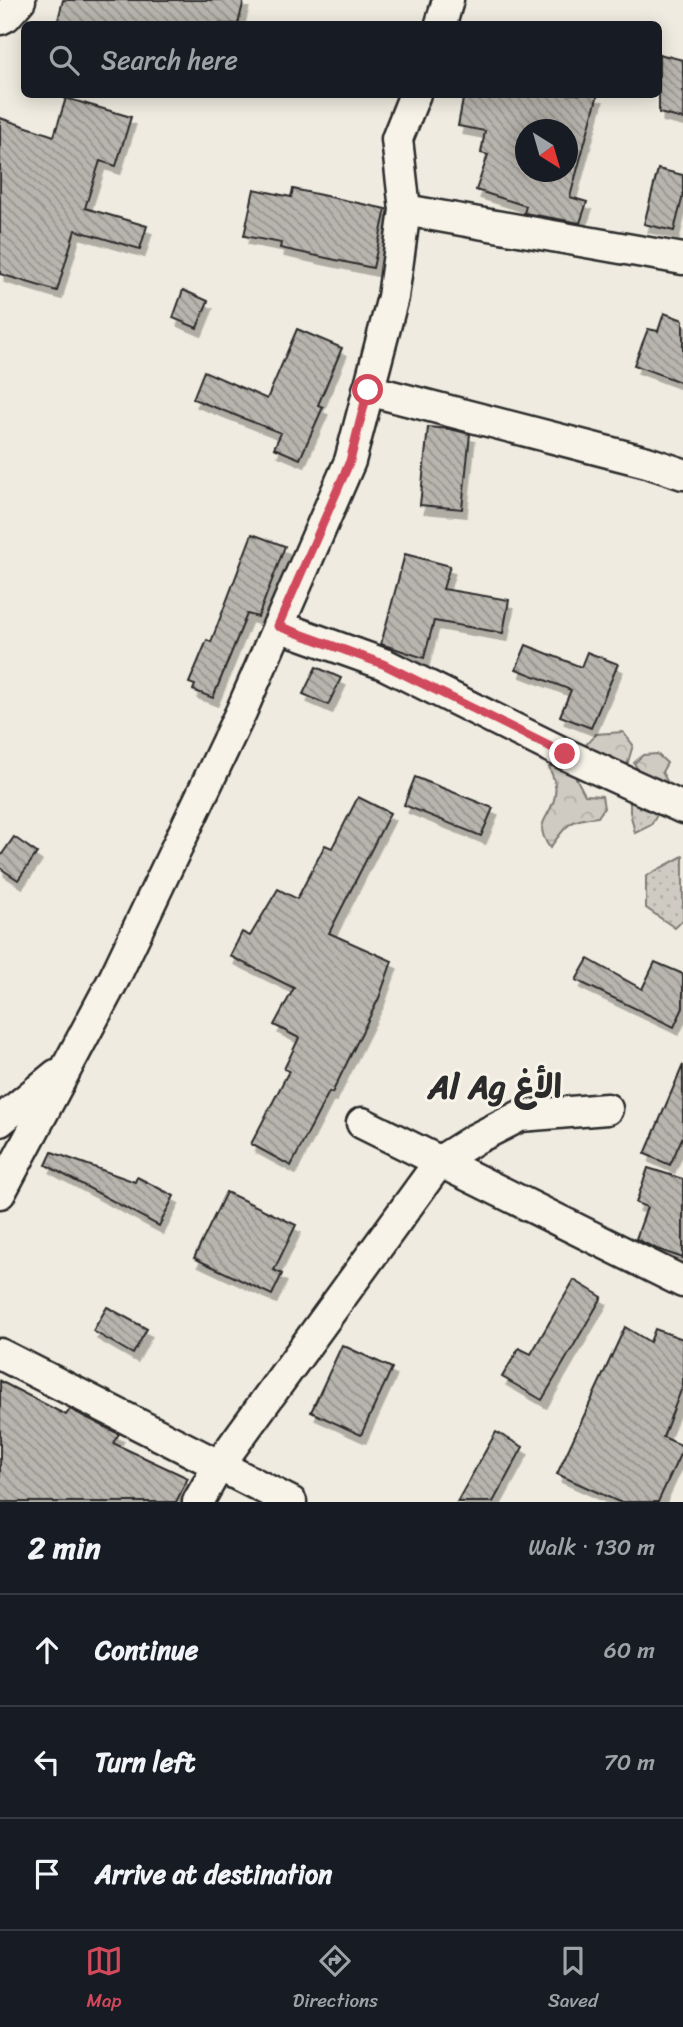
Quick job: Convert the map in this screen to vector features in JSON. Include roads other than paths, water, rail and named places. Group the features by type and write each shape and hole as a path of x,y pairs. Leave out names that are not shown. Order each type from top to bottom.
{"street":[{"path":"0,19 20,0"},
{"path":"442,21 448,0"},
{"path":"0,1193 115,977 241,712 350,461 393,297 405,210 397,139 413,98"},
{"path":"405,210 683,259"},
{"path":"368,390 647,462 683,474"},
{"path":"278,626 383,664 565,754 683,808"},
{"path":"0,1121 68,1066"},
{"path":"198,1502 219,1465 440,1161 520,1116 607,1109"},
{"path":"362,1123 683,1282"},
{"path":"0,1354 291,1502"}],"district":[{"name":"Al Ag الأغ","path":"495,1086"}]}
